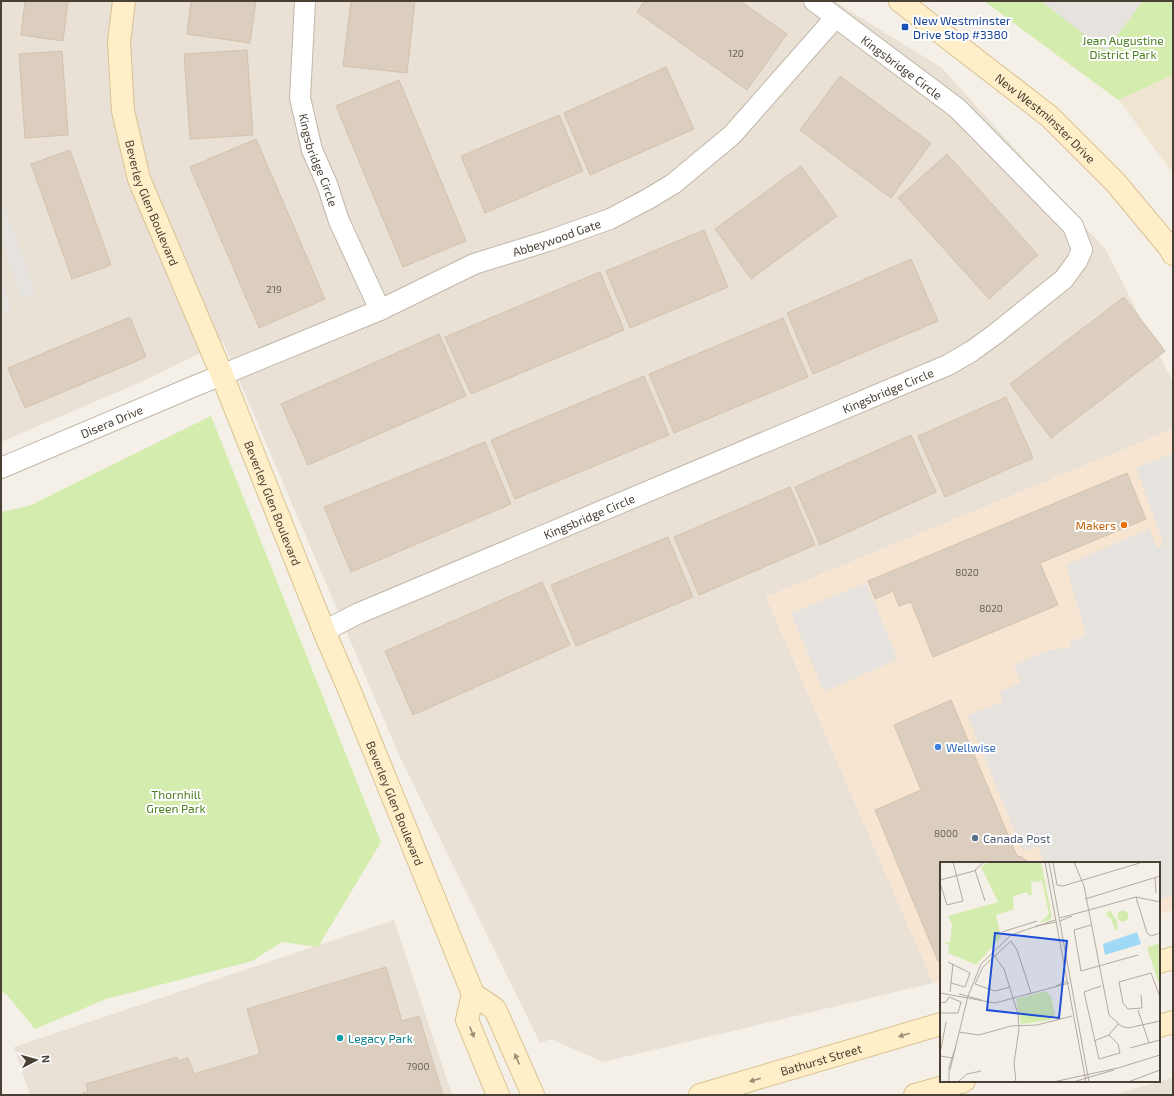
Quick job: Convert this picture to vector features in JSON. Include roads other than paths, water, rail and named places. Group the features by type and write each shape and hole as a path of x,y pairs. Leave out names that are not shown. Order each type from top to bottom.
{"street":[{"name":"Beverley Glen Boulevard","path":"124,1 119,42 123,111 140,179 222,375 324,631 473,994"},
{"name":"Kingsbridge Circle","path":"305,1 300,98 312,150 327,184 339,221 380,310"},
{"name":"Kingsbridge Circle","path":"324,631 357,614 948,365 972,351 994,335 1064,279 1077,261 1082,250 1073,226 957,108 814,1"},
{"name":"New Westminster Drive","path":"900,1 1050,116 1116,182 1170,248 1173,254"},
{"name":"Abbeywood Gate","path":"222,375 380,310 474,264 548,241 610,219 648,199 673,184 732,136 835,18"},
{"name":"Disera Drive","path":"1,468 222,375"},
{"path":"1160,962 1173,958"},
{"path":"498,1095 467,1020 473,994 495,1009 533,1095"},
{"path":"1160,1026 1173,1022"},
{"name":"Bathurst Street","path":"700,1095 940,1024"},
{"path":"915,1095 960,1082"}],"place":[{"name":"New Westminster Drive Stop #3380","path":"905,27"},
{"name":"Makers","path":"1124,525"},
{"name":"Wellwise","path":"938,747"},
{"name":"Canada Post","path":"975,838"},
{"name":"Legacy Park","path":"340,1038"}],"park label":[{"name":"Jean Augustine District Park","path":"1123,47"},
{"name":"Thornhill Green Park","path":"176,801"}]}
